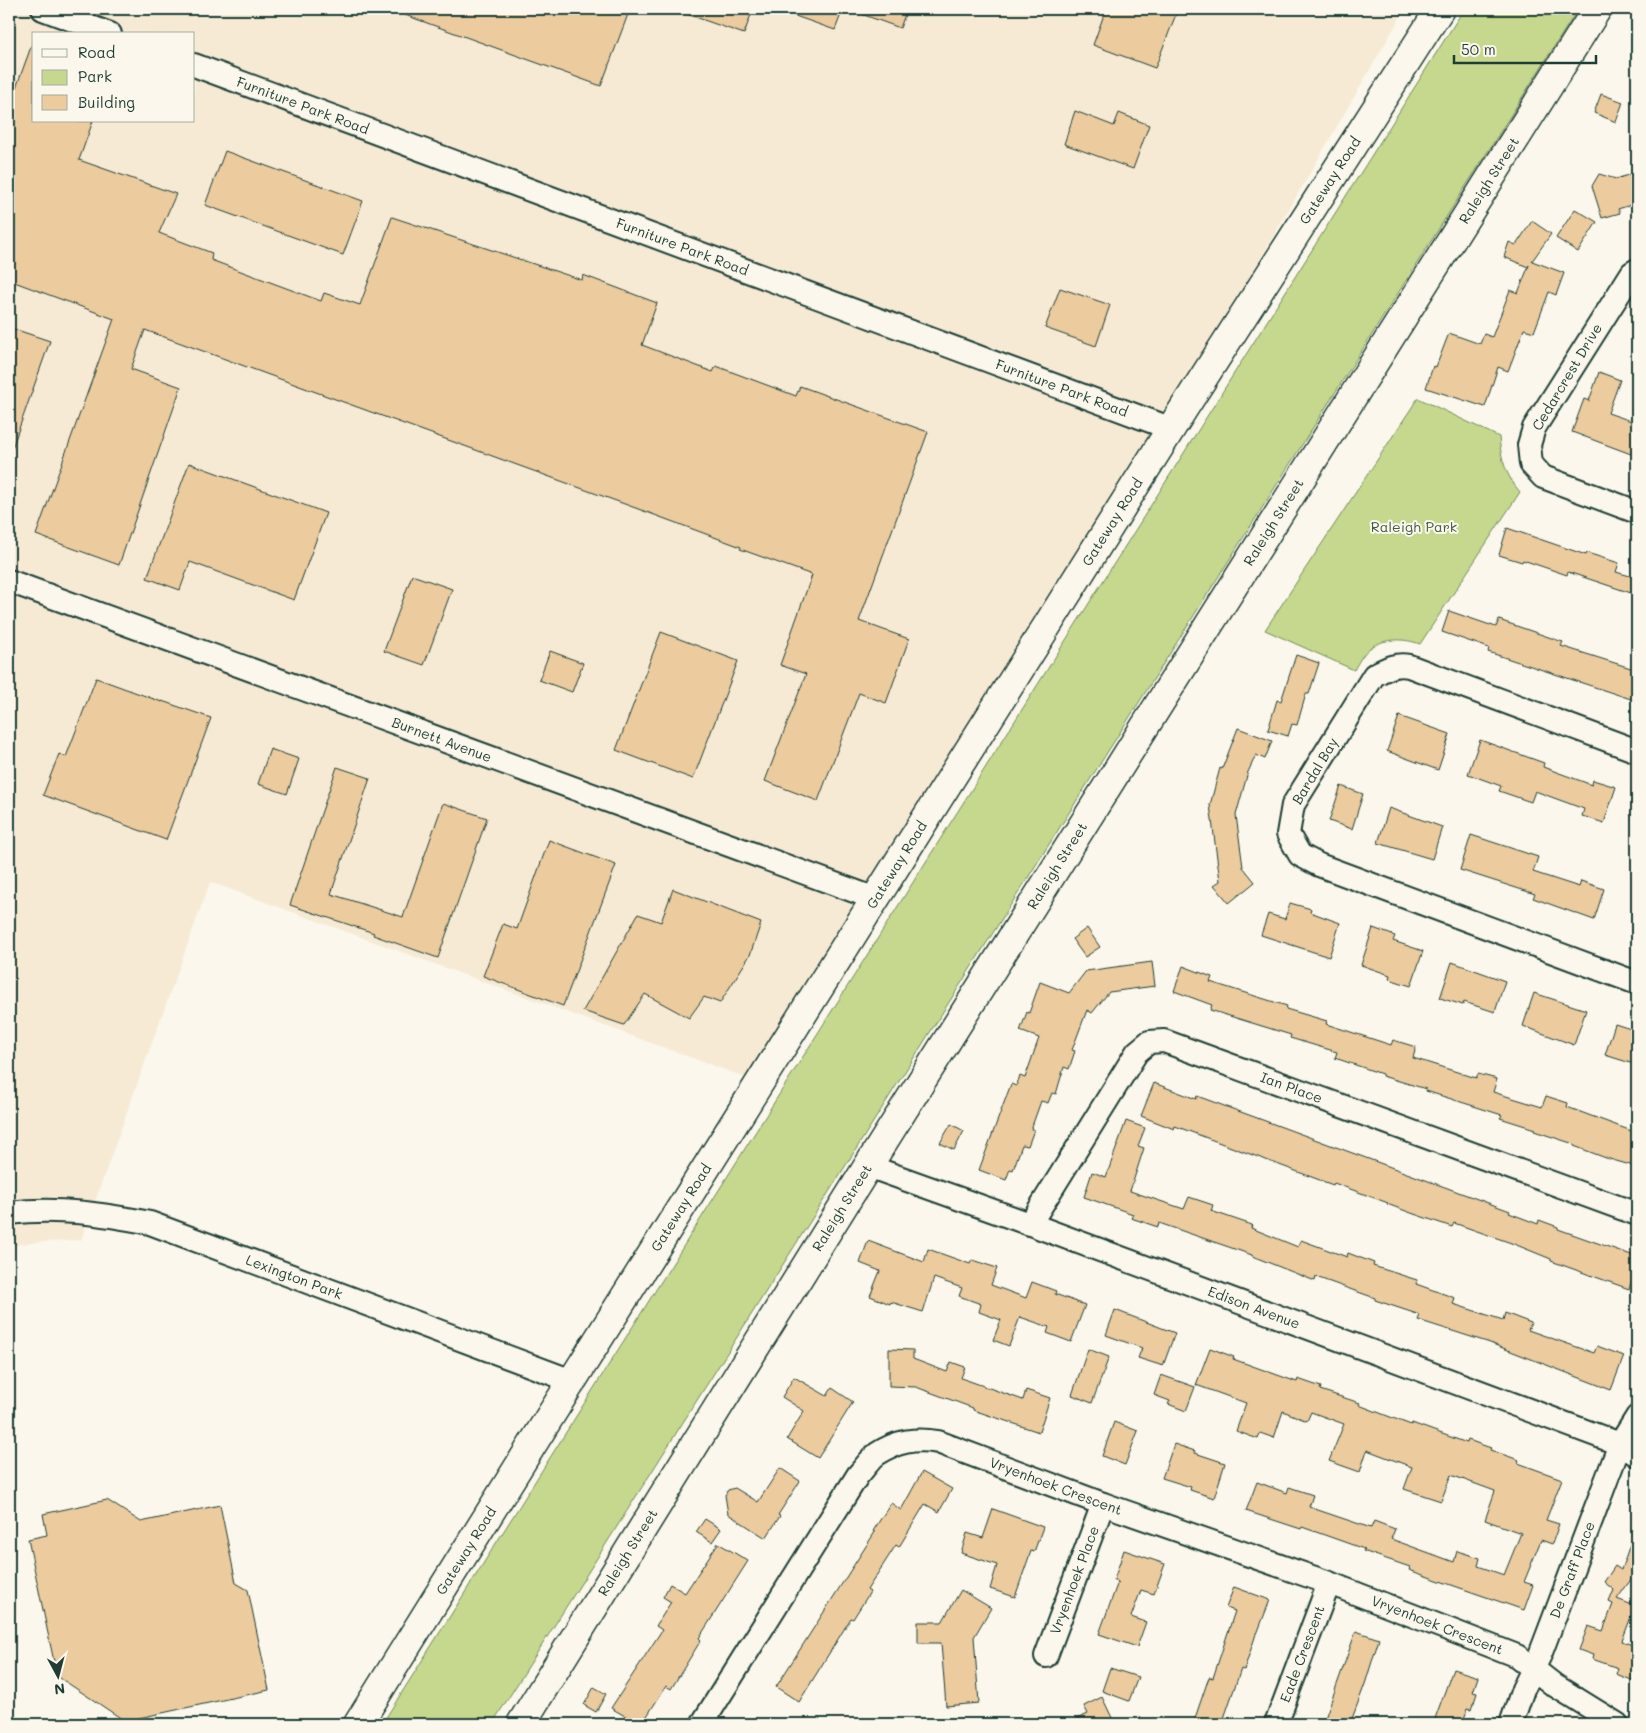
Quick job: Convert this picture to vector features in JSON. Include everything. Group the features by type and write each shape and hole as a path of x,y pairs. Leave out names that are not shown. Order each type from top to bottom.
{"main road":[{"name":"Gateway Road","path":"358,1724 1184,408 1440,9"},
{"name":"Raleigh Street","path":"523,1724 868,1166 1597,9"}],"street":[{"path":"43,9 105,32"},
{"name":"Furniture Park Road","path":"195,65 1172,429"},
{"name":"Cedarcrest Drive","path":"1637,270 1632,272 1534,428 1529,445 1531,464 1543,477 1637,512"},
{"name":"Burnett Avenue","path":"9,582 876,899"},
{"name":"Bardal Bay","path":"1637,751 1401,664 1374,675 1293,805 1288,834 1300,854 1319,865 1637,983"},
{"name":"Ian Place","path":"1030,1224 1137,1052 1149,1042 1164,1042 1637,1214"},
{"name":"Edison Avenue","path":"868,1166 1030,1224 1629,1449"},
{"name":"Lexington Park","path":"9,1213 52,1210 103,1214 150,1223 572,1381"},
{"name":"De Graff Place","path":"1511,1724 1523,1689 1534,1670 1629,1449 1637,1417"},
{"name":"Vryenhoek Crescent","path":"702,1724 858,1475 876,1455 898,1444 920,1439 938,1442 1102,1504 1329,1583 1516,1656 1534,1670 1617,1724"},
{"name":"Vryenhoek Place","path":"1046,1656 1102,1504"},
{"name":"Eade Crescent","path":"1276,1724 1329,1583"}],"shaded area":[{"path":"9,9 1405,9 1170,415 984,344 976,365 1157,433 750,1079 210,882 81,1240 9,1246"}],"green space":[{"path":"1464,9 1578,9 492,1724 382,1724"},
{"name":"Raleigh Park","path":"1418,398 1499,437 1505,467 1511,480 1520,492 1420,644 1401,640 1381,642 1367,650 1354,670 1265,630"}],"building":[{"path":"394,9 630,9 601,86 394,11"},
{"path":"679,9 753,9 744,34 678,11"},
{"path":"782,9 843,9 835,30 781,11"},
{"path":"853,9 907,9 900,28 853,11"},
{"path":"1106,9 1178,9 1155,68 1093,45"},
{"path":"32,44 32,122 93,122 79,160 176,194 159,233 212,253 211,260 321,301 324,293 360,305 392,217 582,280 583,275 657,303 642,345 713,372 716,366 796,396 800,386 928,432 859,621 909,639 886,703 859,693 818,801 765,781 806,674 780,665 812,575 652,514 145,330 131,369 181,387 119,565 36,535 114,319 9,280 9,107"},
{"path":"1601,94 1623,102 1616,122 1594,113"},
{"path":"1075,111 1114,126 1119,113 1149,125 1133,169 1064,144"},
{"path":"225,151 363,201 343,255 205,205"},
{"path":"1637,172 1637,203 1618,209 1620,213 1602,218 1592,186 1599,174 1616,179"},
{"path":"1575,209 1597,222 1578,252 1556,238"},
{"path":"1532,221 1551,234 1532,261 1564,273 1556,295 1549,292 1534,332 1524,329 1508,371 1498,367 1485,407 1426,388 1433,366 1436,367 1449,333 1480,344 1484,334 1492,337 1510,290 1518,293 1529,265 1528,267 1504,257 1509,242 1516,245"},
{"path":"1060,288 1110,305 1096,346 1045,328"},
{"path":"14,329 50,341 11,451 9,450 9,344"},
{"path":"1599,372 1620,380 1608,413 1637,423 1637,451 1632,449 1631,454 1572,432 1584,399 1589,401"},
{"path":"189,463 326,513 294,600 190,562 180,590 147,578"},
{"path":"1507,528 1586,555 1587,553 1619,563 1616,572 1637,578 1637,595 1568,572 1567,575 1523,560 1522,562 1499,555"},
{"path":"412,575 452,589 424,665 384,651"},
{"path":"1449,611 1496,627 1499,620 1563,642 1561,646 1637,670 1637,701 1488,652 1489,648 1442,632"},
{"path":"661,632 738,661 693,779 616,750"},
{"path":"550,651 583,663 572,692 539,680"},
{"path":"1296,655 1319,663 1309,694 1306,694 1297,725 1292,724 1288,736 1268,730 1277,700 1281,701"},
{"path":"96,678 211,718 166,840 43,795 59,754 66,757"},
{"path":"1399,716 1450,734 1438,770 1387,751"},
{"path":"1238,728 1272,741 1265,759 1256,755 1248,772 1236,815 1243,867 1255,882 1229,903 1214,885 1220,881 1210,805 1220,768 1222,769"},
{"path":"1480,740 1544,763 1543,767 1592,785 1593,780 1616,787 1604,823 1582,816 1584,809 1535,791 1531,802 1499,791 1501,786 1468,774"},
{"path":"270,749 299,759 287,794 258,784"},
{"path":"337,767 370,778 331,894 403,917 443,803 487,818 438,958 373,935 374,933 290,905"},
{"path":"1341,786 1363,794 1352,829 1329,821"},
{"path":"1389,808 1442,827 1432,859 1378,843"},
{"path":"1471,835 1538,857 1533,872 1579,887 1581,881 1604,889 1594,920 1533,898 1535,894 1460,870"},
{"path":"549,840 616,865 563,1006 483,976 503,924 517,929"},
{"path":"673,889 761,923 750,955 720,1003 704,997 689,1018 645,994 624,1025 583,1011 638,914 661,922"},
{"path":"1290,903 1311,909 1310,912 1340,923 1329,957 1261,935 1268,914 1285,919"},
{"path":"1087,928 1100,947 1085,957 1072,939"},
{"path":"1373,928 1395,936 1393,941 1423,951 1411,986 1389,979 1390,975 1361,965"},
{"path":"1152,962 1155,986 1109,992 1092,1013 1087,1010 1072,1050 1075,1051 1069,1069 1064,1067 1056,1094 1052,1093 1048,1103 1041,1101 1031,1129 1034,1130 1028,1146 1022,1145 1013,1170 1010,1169 1006,1180 979,1170 1011,1084 1016,1086 1020,1076 1025,1078 1039,1038 1020,1031 1027,1012 1029,1013 1040,982 1069,993 1086,971"},
{"path":"1452,962 1505,981 1495,1012 1464,1002 1463,1005 1440,998"},
{"path":"1183,966 1212,977 1210,982 1287,1006 1286,1009 1327,1021 1326,1024 1391,1045 1393,1040 1416,1047 1413,1058 1476,1078 1478,1074 1497,1079 1493,1092 1542,1107 1546,1096 1568,1103 1567,1107 1637,1133 1637,1167 1606,1158 1574,1146 1574,1144 1534,1131 1535,1129 1500,1118 1502,1115 1382,1076 1382,1074 1335,1058 1337,1052 1290,1038 1291,1035 1210,1010 1212,1005 1174,991"},
{"path":"1534,993 1586,1010 1574,1045 1523,1026"},
{"path":"1615,1024 1637,1031 1637,1065 1605,1055"},
{"path":"1154,1083 1196,1099 1197,1096 1279,1126 1510,1211 1509,1213 1538,1224 1539,1220 1558,1227 1558,1229 1637,1257 1637,1265 1629,1289 1551,1261 1551,1259 1514,1244 1454,1223 1452,1227 1414,1214 1334,1183 1333,1185 1175,1126 1174,1129 1141,1116"},
{"path":"1126,1121 1145,1128 1138,1146 1144,1148 1130,1191 1184,1209 1189,1197 1213,1205 1211,1211 1252,1225 1251,1228 1298,1247 1301,1240 1347,1257 1348,1253 1374,1263 1373,1266 1417,1280 1416,1284 1455,1298 1453,1304 1503,1320 1505,1313 1531,1323 1528,1330 1594,1353 1597,1346 1624,1356 1611,1390 1490,1343 1418,1320 1420,1315 1375,1300 1375,1298 1316,1277 1315,1281 1252,1255 1159,1223 1158,1227 1131,1218 1133,1214 1084,1197 1092,1172 1106,1177"},
{"path":"951,1124 964,1131 954,1150 940,1143"},
{"path":"868,1241 924,1262 928,1249 970,1264 972,1260 997,1268 991,1285 1026,1298 1032,1282 1056,1291 1055,1294 1085,1305 1071,1342 1047,1333 1049,1327 1020,1317 1009,1346 993,1340 1001,1320 979,1312 981,1304 959,1296 962,1288 934,1278 923,1312 891,1302 890,1304 870,1296 880,1271 860,1263"},
{"path":"1115,1310 1175,1333 1163,1366 1138,1358 1142,1348 1106,1335"},
{"path":"1210,1348 1234,1357 1233,1359 1297,1382 1298,1379 1321,1387 1320,1390 1360,1403 1359,1405 1411,1425 1412,1423 1467,1443 1468,1440 1491,1448 1490,1450 1519,1460 1518,1463 1562,1479 1546,1520 1559,1524 1552,1544 1541,1540 1524,1582 1533,1585 1524,1610 1409,1570 1410,1567 1363,1551 1364,1549 1302,1527 1301,1529 1246,1511 1257,1482 1287,1493 1289,1487 1313,1495 1309,1507 1371,1528 1374,1521 1395,1529 1391,1539 1454,1562 1457,1551 1480,1558 1478,1566 1504,1575 1521,1533 1485,1520 1495,1491 1451,1475 1441,1501 1404,1489 1412,1467 1367,1450 1360,1472 1329,1461 1344,1424 1311,1412 1307,1421 1283,1411 1274,1438 1260,1433 1258,1439 1236,1431 1246,1403 1196,1385"},
{"path":"889,1349 913,1350 913,1359 947,1372 951,1362 965,1367 961,1378 1023,1400 1026,1390 1050,1398 1039,1432 973,1410 973,1408 916,1387 889,1386"},
{"path":"1088,1349 1109,1357 1092,1403 1072,1395"},
{"path":"1161,1375 1195,1387 1186,1411 1168,1404 1170,1401 1154,1395"},
{"path":"794,1377 827,1396 832,1388 853,1402 818,1458 787,1439 804,1411 782,1397"},
{"path":"1114,1422 1138,1431 1125,1465 1102,1456"},
{"path":"1174,1444 1225,1463 1214,1498 1190,1490 1191,1487 1162,1478"},
{"path":"780,1468 800,1481 766,1538 728,1514 725,1495 728,1490 735,1488 758,1502"},
{"path":"922,1472 952,1489 939,1512 925,1504 899,1547 896,1545 867,1590 870,1592 853,1619 851,1618 799,1702 776,1687 875,1532 873,1531 891,1503 901,1510"},
{"path":"107,1500 141,1522 220,1505 236,1583 248,1590 269,1690 125,1721 57,1676 28,1539 47,1535 43,1514"},
{"path":"993,1509 1043,1527 1034,1552 1031,1551 1015,1597 990,1589 997,1565 961,1553 967,1533 983,1538"},
{"path":"705,1519 721,1529 712,1542 696,1532"},
{"path":"1635,1530 1637,1531 1637,1571 1617,1599 1635,1606 1622,1641 1637,1647 1637,1682 1616,1674 1618,1668 1592,1659 1593,1655 1579,1650 1588,1626 1603,1631 1613,1604 1609,1602 1614,1590 1604,1582 1615,1566 1621,1570"},
{"path":"718,1543 748,1561 699,1638 701,1640 671,1689 666,1686 642,1724 639,1724 611,1708 662,1630 656,1626 671,1602 663,1597 670,1584 685,1593"},
{"path":"1124,1550 1165,1564 1154,1594 1141,1590 1131,1617 1146,1622 1137,1647 1099,1634 1118,1582 1114,1580"},
{"path":"1234,1587 1270,1600 1244,1670 1241,1669 1222,1724 1193,1724 1209,1677 1213,1678 1235,1611 1226,1608"},
{"path":"961,1590 991,1608 974,1637 979,1703 946,1706 941,1643 918,1643 918,1622 942,1622"},
{"path":"1356,1631 1379,1639 1365,1684 1350,1724 1323,1724"},
{"path":"1110,1668 1138,1677 1129,1701 1102,1691"},
{"path":"1453,1669 1478,1677 1473,1692 1477,1693 1472,1709 1468,1708 1462,1724 1433,1724"},
{"path":"594,1687 606,1694 596,1712 584,1705"},
{"path":"1102,1697 1115,1724 1066,1724 1088,1714 1084,1706"}]}
